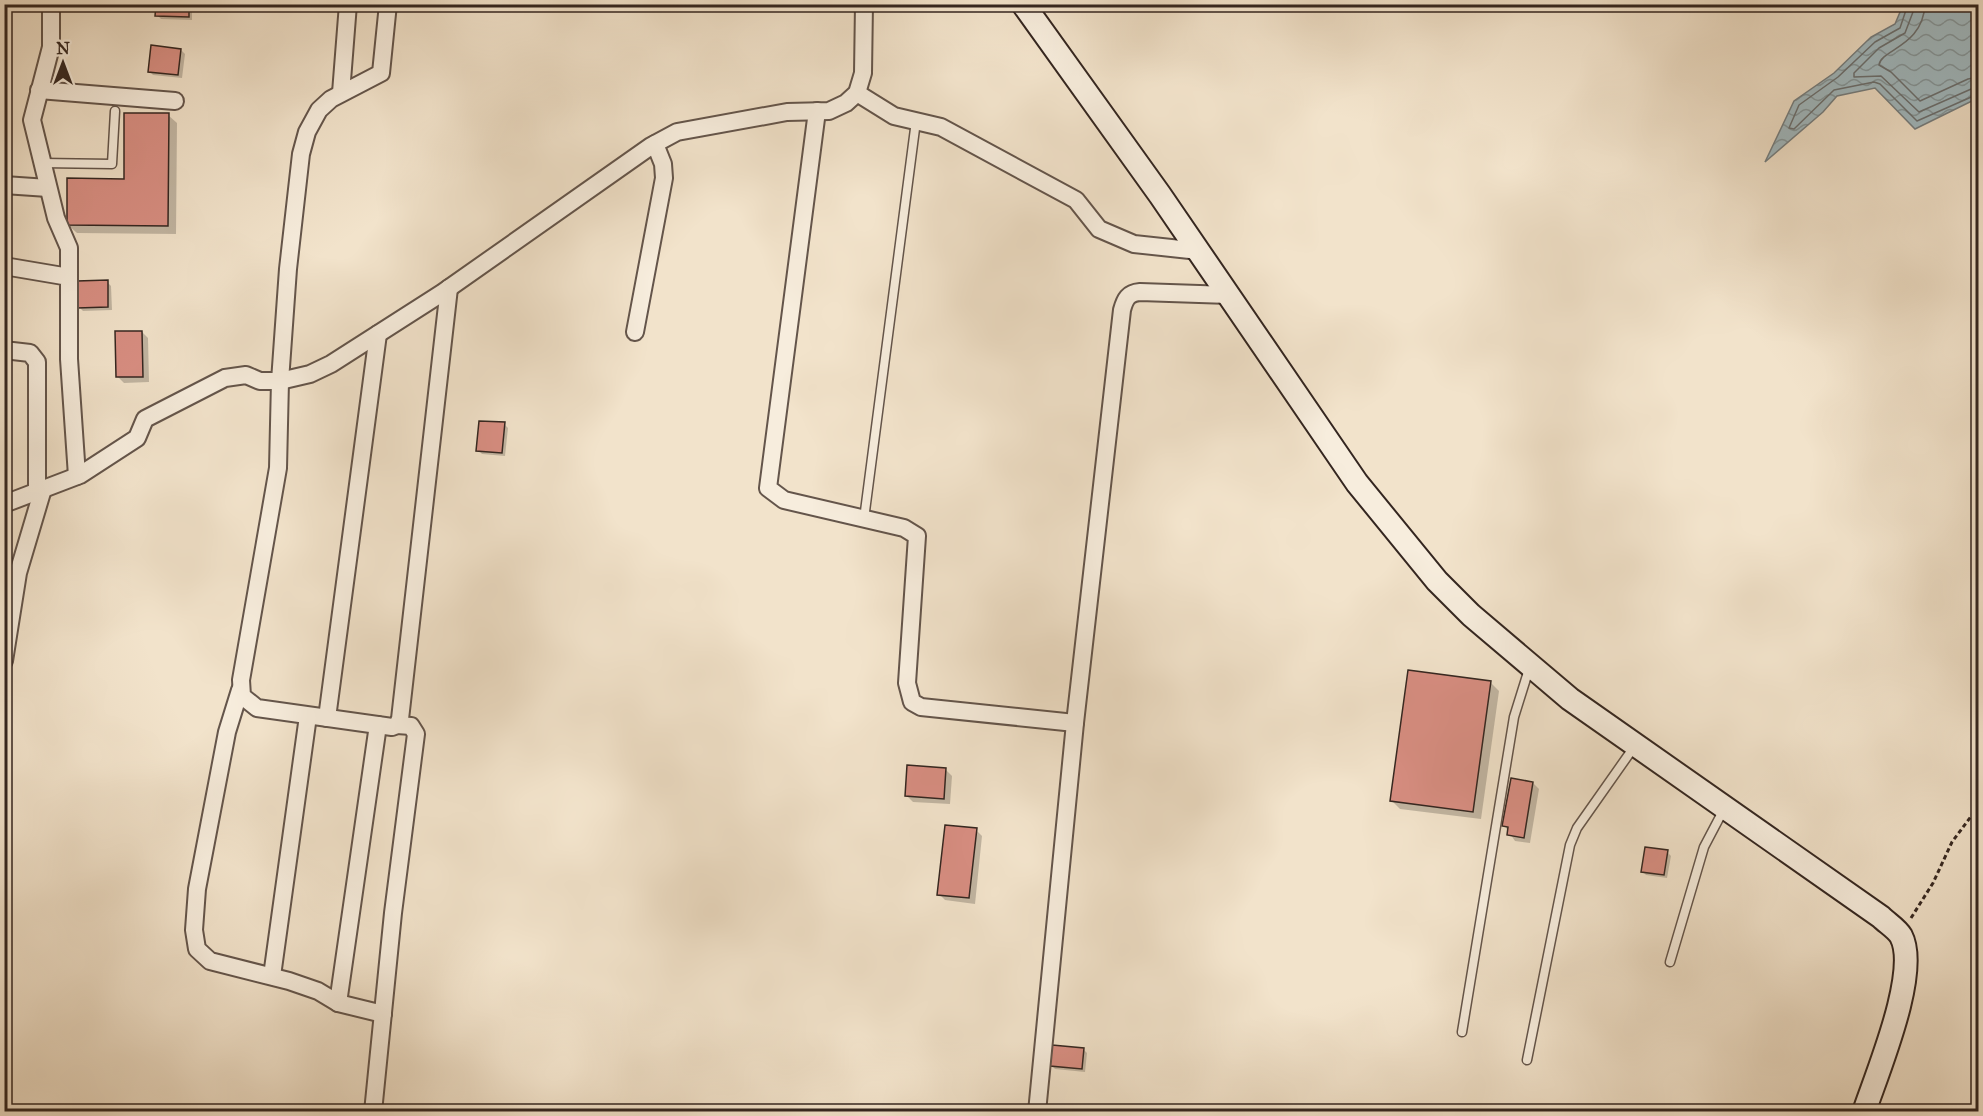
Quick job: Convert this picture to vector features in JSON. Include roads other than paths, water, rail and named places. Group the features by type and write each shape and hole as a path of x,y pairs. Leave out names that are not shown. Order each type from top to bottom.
{"street":[{"path":"51,4 51,46 32,120 56,218 69,248 69,359 78,476"},
{"path":"341,93 348,4"},
{"path":"383,1014 338,1003 318,991 272,976 210,961 197,949 195,940 197,889 227,732 240,690 278,468 280,381 288,269 301,154 307,132 319,110 341,93 381,73 388,4"},
{"path":"4,504 78,476 137,438 145,419 225,378 246,375 260,381 280,381 310,374 449,288 655,144 677,132 787,112 829,111 846,103 856,93 863,73 864,4"},
{"path":"1023,4 1199,251 1357,483 1437,581 1470,615 1570,699 1634,747 1881,917 1900,934 1907,951 1903,990 1864,1112"},
{"path":"39,90 175,101"},
{"path":"856,93 894,116 941,127 1076,200 1099,229 1134,244 1199,251"},
{"path":"817,111 767,482 773,493 784,500 904,528 916,536 907,683 912,702 921,707 1075,723"},
{"path":"635,332 664,178 663,164 655,144"},
{"path":"4,185 48,188"},
{"path":"4,266 69,277"},
{"path":"397,725 400,719 449,288"},
{"path":"1036,1112 1075,723 1125,299 1131,293 1140,292 1229,295"},
{"path":"327,718 378,334"},
{"path":"4,350 30,353 37,362 40,490 18,573 4,661"},
{"path":"240,690 247,702 257,708 378,725 411,726 416,734 372,1112"},
{"path":"272,976 308,716"},
{"path":"338,1003 378,725"}],"lane":[{"path":"41,163 112,164 115,111"},
{"path":"864,519 916,121"},
{"path":"1462,1032 1514,717 1530,665"},
{"path":"1527,1060 1570,845 1577,828 1634,747"},
{"path":"1670,962 1704,847 1724,809"}],"water":[{"path":"1903,5 1978,5 1978,98 1915,129 1875,88 1837,96 1823,112 1765,162 1794,101 1834,73 1871,37 1895,24"}]}
